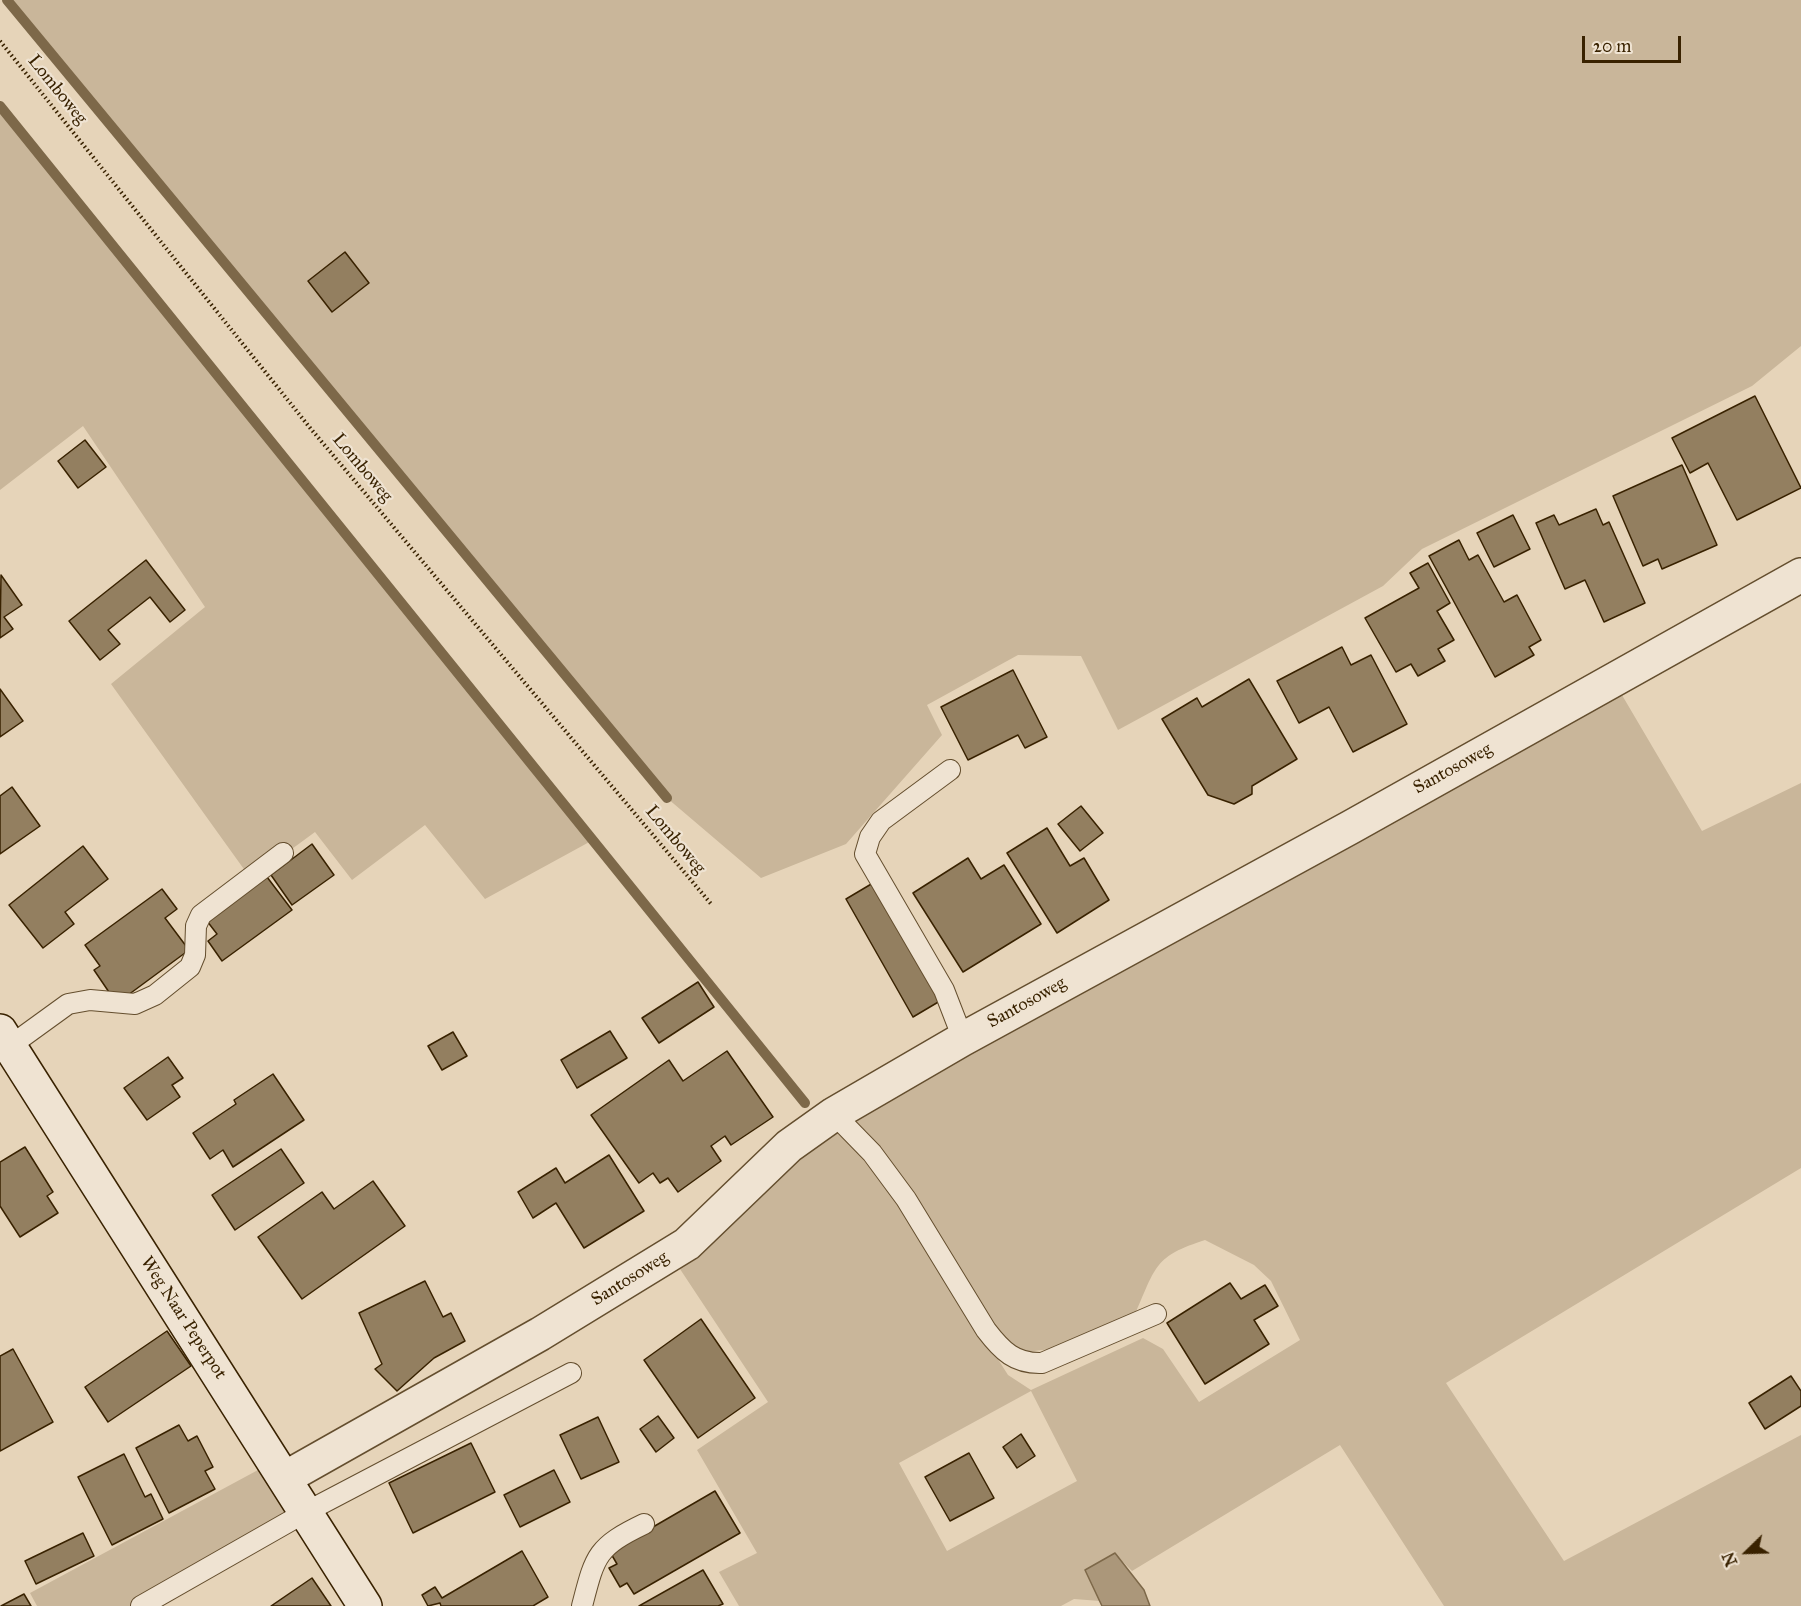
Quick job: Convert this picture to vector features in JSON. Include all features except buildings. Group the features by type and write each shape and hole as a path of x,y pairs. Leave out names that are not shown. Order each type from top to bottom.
{"street":[{"name":"Santosoweg","path":"285,1478 540,1335 687,1244 789,1146 834,1114 963,1039 1351,827 1801,575"},
{"name":"Weg Naar Peperpot","path":"5,1039 365,1606"}],"lane":[{"path":"950,770 881,821 870,837 865,854 944,990 963,1039"},
{"path":"5,1039 68,1004 90,1000 135,1004 155,995 190,967 195,955 196,926 201,915 283,853"},
{"path":"834,1114 872,1153 906,1199 986,1330 1002,1350 1014,1358 1027,1364 1042,1363 1156,1314"},
{"path":"141,1606 306,1512 571,1373"},
{"path":"582,1606 598,1552 615,1538 644,1524"}],"path":[{"name":"Lomboweg","path":"0,41 311,429 712,905"}],"shaded area":[{"path":"7,0 1801,0 1801,346 1752,386 1422,549 1383,586 1118,730 1081,656 1018,655 927,705 942,735 846,844 761,878 667,798"},
{"path":"0,106 593,840 485,899 425,825 352,880 315,832 251,879 111,684 205,607 83,426 0,490"},
{"path":"1619,690 1702,831 1801,783 1801,1168 1446,1383 1564,1561 1801,1435 1801,1606 1444,1606 1340,1445 1132,1571 1115,1554 1085,1570 1100,1601 1074,1599 1061,1606 739,1606 719,1572 757,1553 697,1450 768,1402 678,1266 835,1125 900,1205 1008,1375 1031,1390 1143,1338 1163,1349 1199,1402 1300,1340 1271,1281 1254,1265 1205,1240 1176,1252 1159,1265 1153,1273 1136,1312 1051,1349 1026,1352 1009,1346 895,1169 850,1114","holes":["1031,1391 1077,1481 947,1551 899,1463"]},
{"path":"258,1470 289,1516 130,1606 37,1606 30,1593"},
{"path":"1115,1553 1144,1590 1150,1606 1102,1606 1085,1570"}],"waterway":[{"path":"7,0 667,798"},
{"path":"0,106 805,1103"}]}
